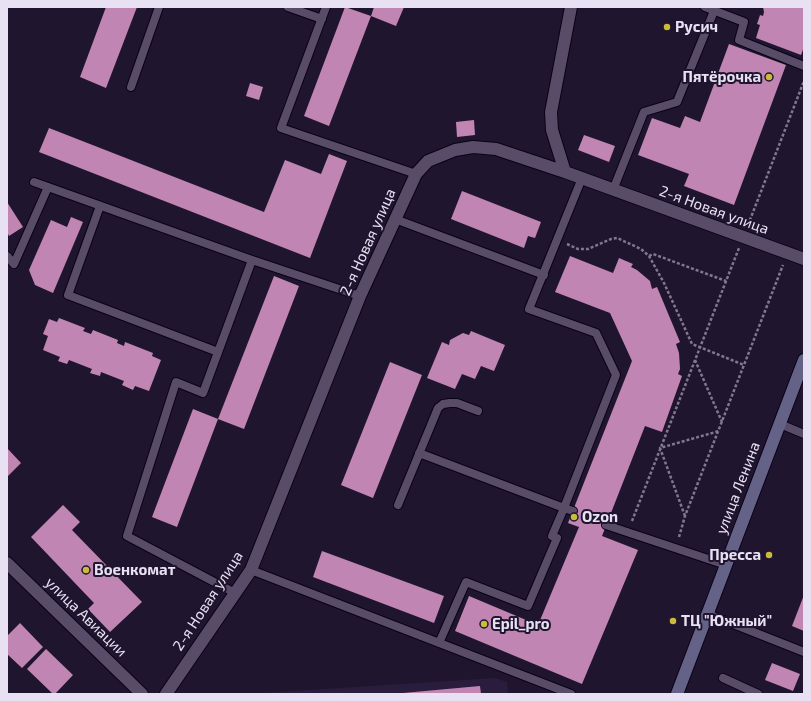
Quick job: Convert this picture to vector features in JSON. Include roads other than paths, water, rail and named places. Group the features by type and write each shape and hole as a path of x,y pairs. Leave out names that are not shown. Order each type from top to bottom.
{"main road":[{"name":"улица Ленина","path":"678,694 804,360"}],"street":[{"path":"565,172 552,130 551,112 571,7"},
{"name":"2-я Новая улица","path":"166,694 251,570 360,296 416,174 428,161 454,150 473,147 496,149 582,178 804,259"},
{"name":"улица Авиации","path":"7,563 142,694"}],"lane":[{"path":"131,87 159,7"},
{"path":"288,7 322,19"},
{"path":"326,7 281,128 416,174"},
{"path":"704,7 744,22 739,40 804,66"},
{"path":"613,190 644,112 677,102 714,11"},
{"path":"439,643 466,582 528,606 557,538 552,536 616,375 596,334 529,310 582,178"},
{"path":"34,182 252,260 360,296"},
{"path":"7,256 14,264 48,187"},
{"path":"100,206 68,295 218,352"},
{"path":"395,219 544,275"},
{"path":"235,593 127,536 176,382 203,393 252,260"},
{"path":"398,505 438,408 443,404 450,402 478,411"},
{"path":"780,424 804,434"},
{"path":"419,453 573,511"},
{"path":"606,525 726,565"},
{"path":"251,570 571,694"},
{"path":"708,614 804,652"},
{"path":"723,678 758,694"}],"place":[{"name":"Русич","path":"667,27"},
{"name":"Пятёрочка","path":"769,77"},
{"name":"Ozon","path":"574,517"},
{"name":"Пресса","path":"769,555"},
{"name":"Военкомат","path":"86,570"},
{"name":"ТЦ \"Южный\"","path":"673,621"},
{"name":"Epil_pro","path":"484,624"}]}
